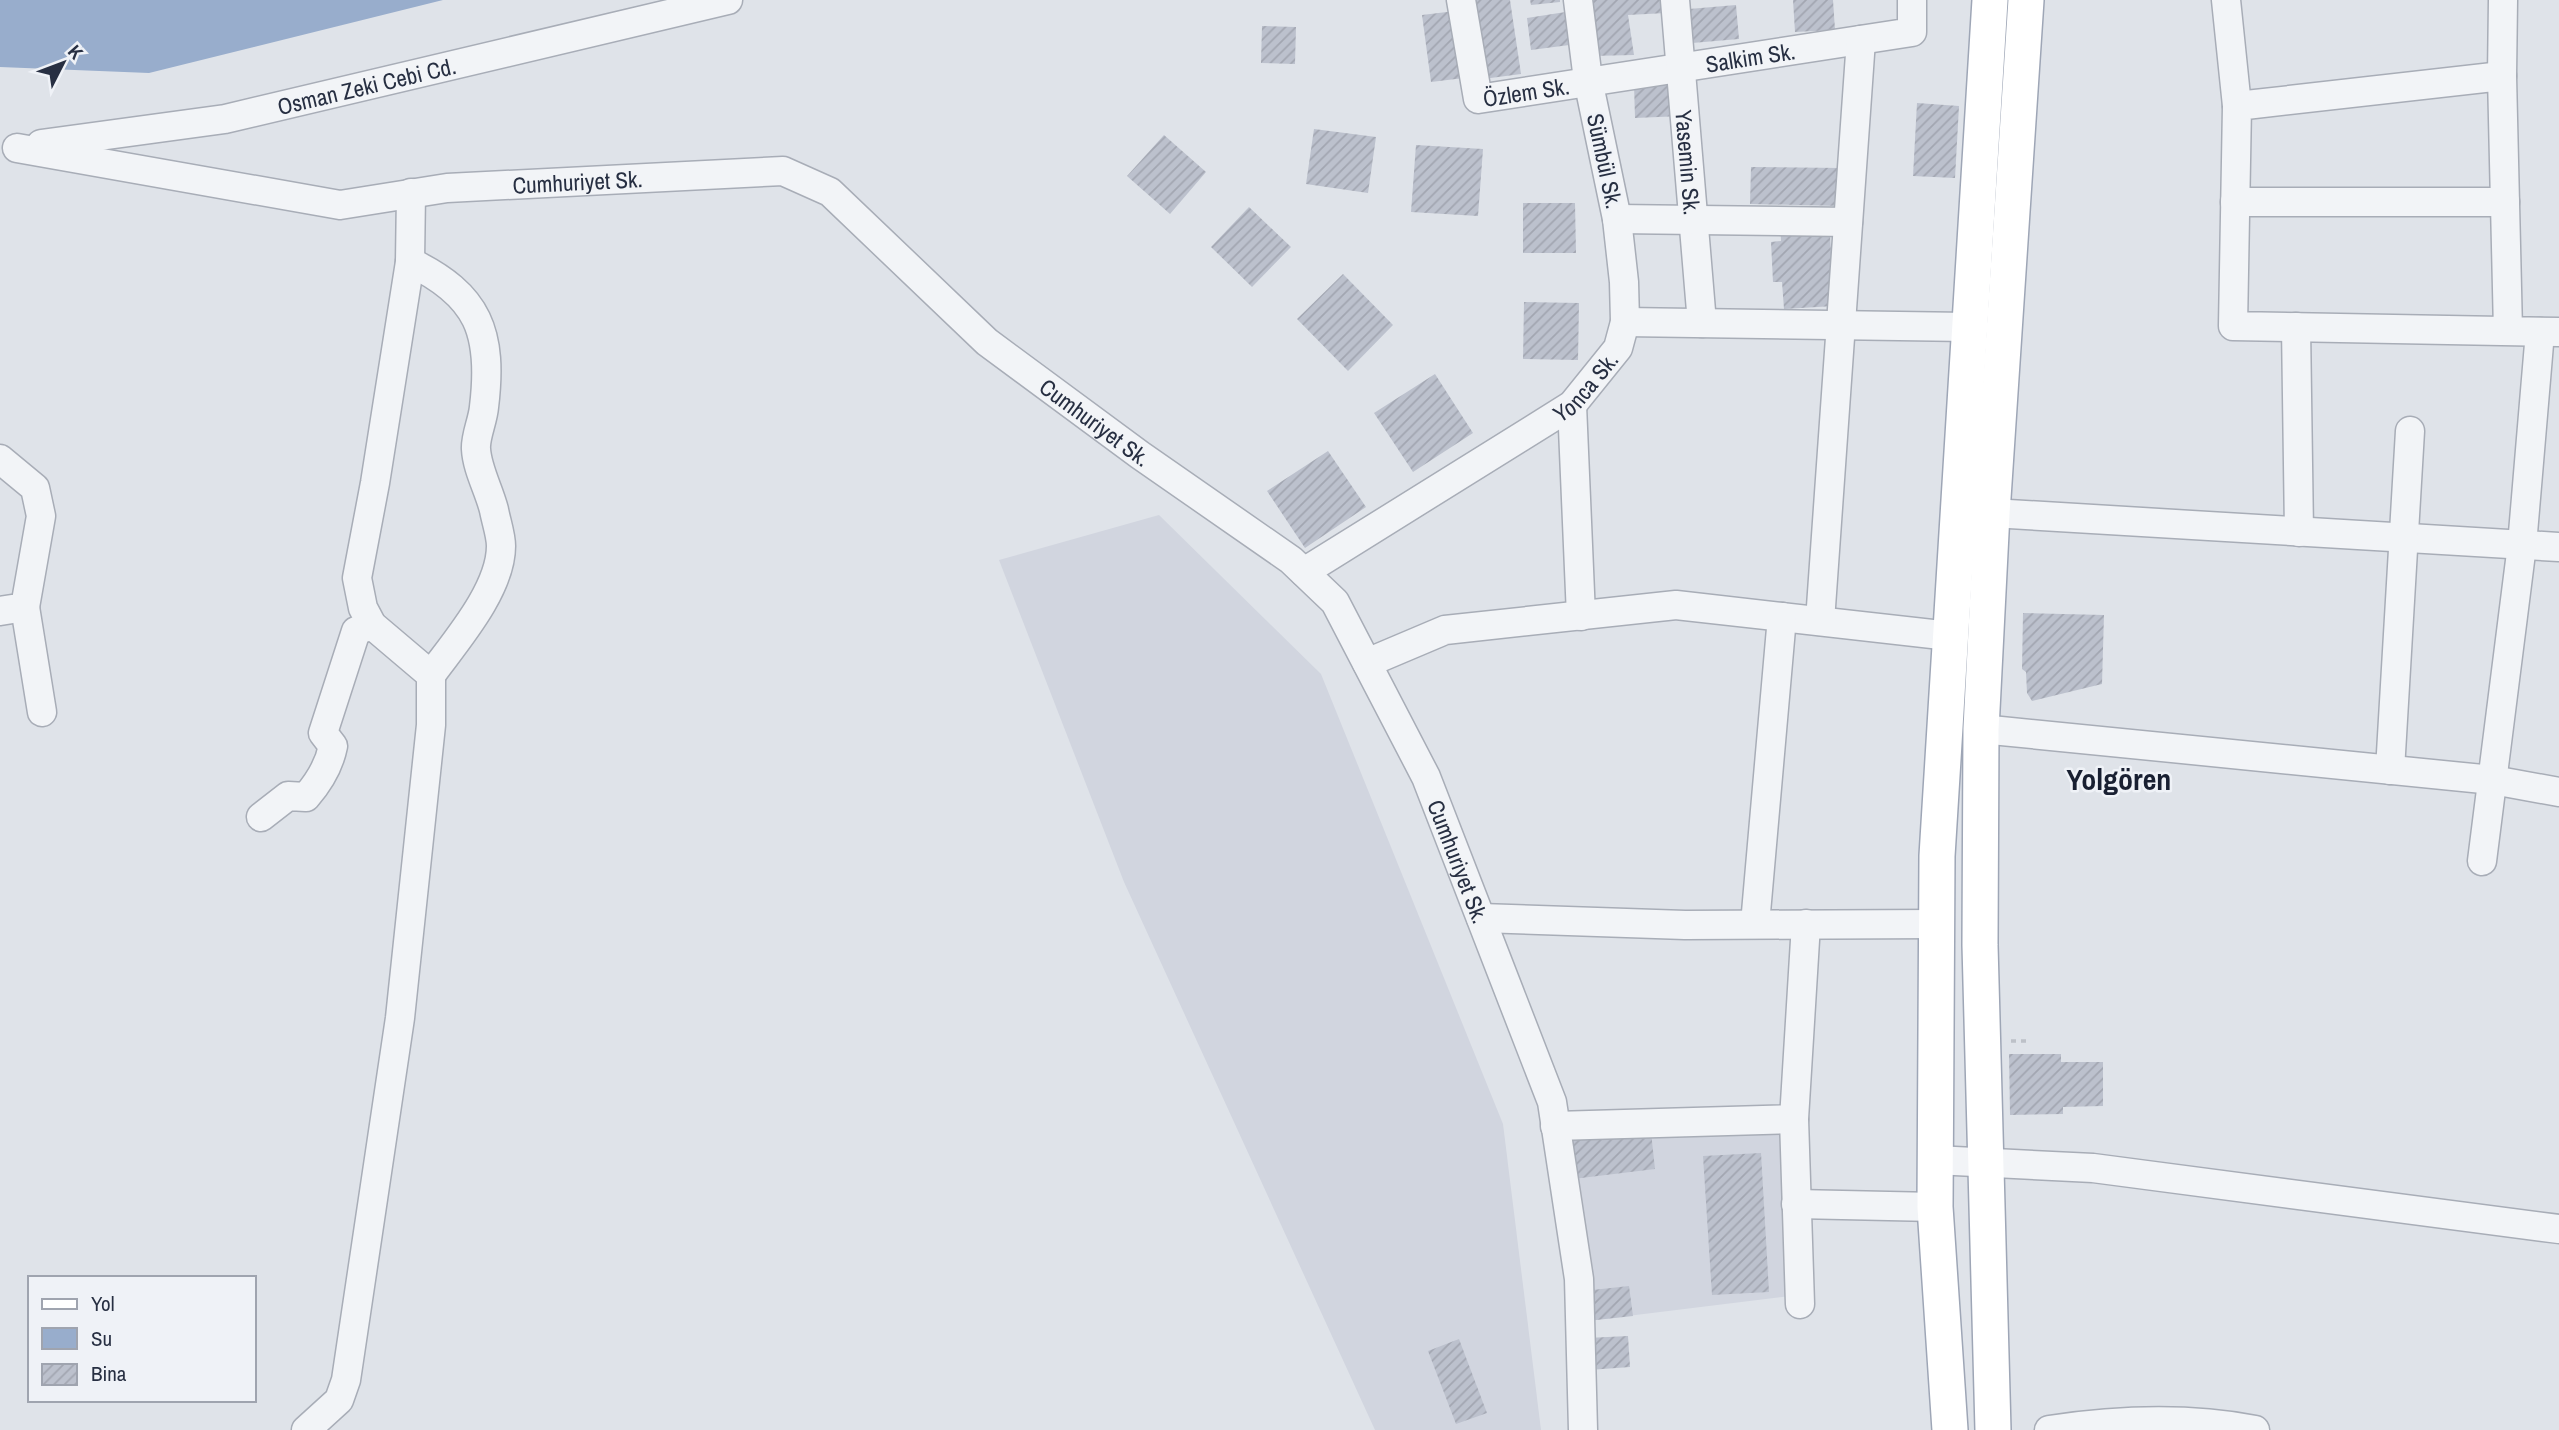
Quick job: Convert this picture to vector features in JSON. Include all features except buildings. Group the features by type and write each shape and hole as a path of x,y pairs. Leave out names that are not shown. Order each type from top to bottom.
{"main road":[{"path":"1950,1430 1935,1207 1937,856 1990,0"},
{"path":"1993,1430 1980,945 1981,729 1992,513 2026,0"}],"street":[{"name":"Osman Zeki Cebi Cd.","path":"8,147 225,119 728,0"},
{"name":"Özlem Sk.","path":"1461,0 1478,99 1588,80"},
{"name":"Sümbül Sk.","path":"1578,0 1588,80 1617,219 1625,322"},
{"name":"Yasemin Sk.","path":"1675,0 1702,323"},
{"name":"Salkim Sk.","path":"1588,80 1912,32 1912,0"},
{"path":"2226,0 2237,106 2233,326 2550,332 2482,862"},
{"path":"2503,0 2502,76 2508,331"},
{"path":"1821,621 1861,40"},
{"path":"2237,106 2502,76"},
{"name":"Cumhuriyet Sk.","path":"8,147 340,205 461,187 783,171 830,192 987,342 1304,572 1335,602 1426,777 1552,1101 1579,1279 1583,1430"},
{"path":"411,193 410,262 357,578 363,608 372,625 431,675"},
{"path":"2235,202 2505,202"},
{"path":"1617,219 1848,222"},
{"path":"306,1430 339,1400 346,1380 400,1018 431,725 431,675 468,624 492,583 501,547 476,447 482,426 488,371 481,330 458,291 440,276 410,262"},
{"name":"Yonca Sk.","path":"1304,572 1572,405 1618,348 1625,322 1968,327"},
{"path":"2296,327 2299,531"},
{"path":"1572,405 1581,616"},
{"path":"2390,770 2406,538 2410,431"},
{"path":"0,459 35,488 41,516 12,609 43,712"},
{"path":"1992,513 2559,547"},
{"path":"1367,663 1445,630 1676,606 1950,636"},
{"path":"1755,925 1782,617"},
{"path":"261,817 288,796 306,797 318,784 330,763 333,746 323,733 356,631 372,625"},
{"path":"1981,729 2493,780 2559,792"},
{"path":"1480,918 1755,925 1937,923"},
{"path":"1800,1304 1794,1119 1806,924"},
{"path":"1555,1126 1794,1119"},
{"path":"1935,1160 2093,1168 2559,1229"},
{"path":"1796,1204 1935,1207"},
{"path":"2049,1430 2084,1425 2211,1421 2255,1430"}],"shaded area":[{"path":"1159,515 1321,674 1503,1124 1541,1430 1375,1430 1124,882 999,560"},
{"path":"1782,1128 1790,1296 1587,1321 1573,1179 1651,1132"}],"water":[{"path":"0,0 443,0 149,73 0,67"}],"district":[{"name":"Yolgören","path":"2119,779"}]}
